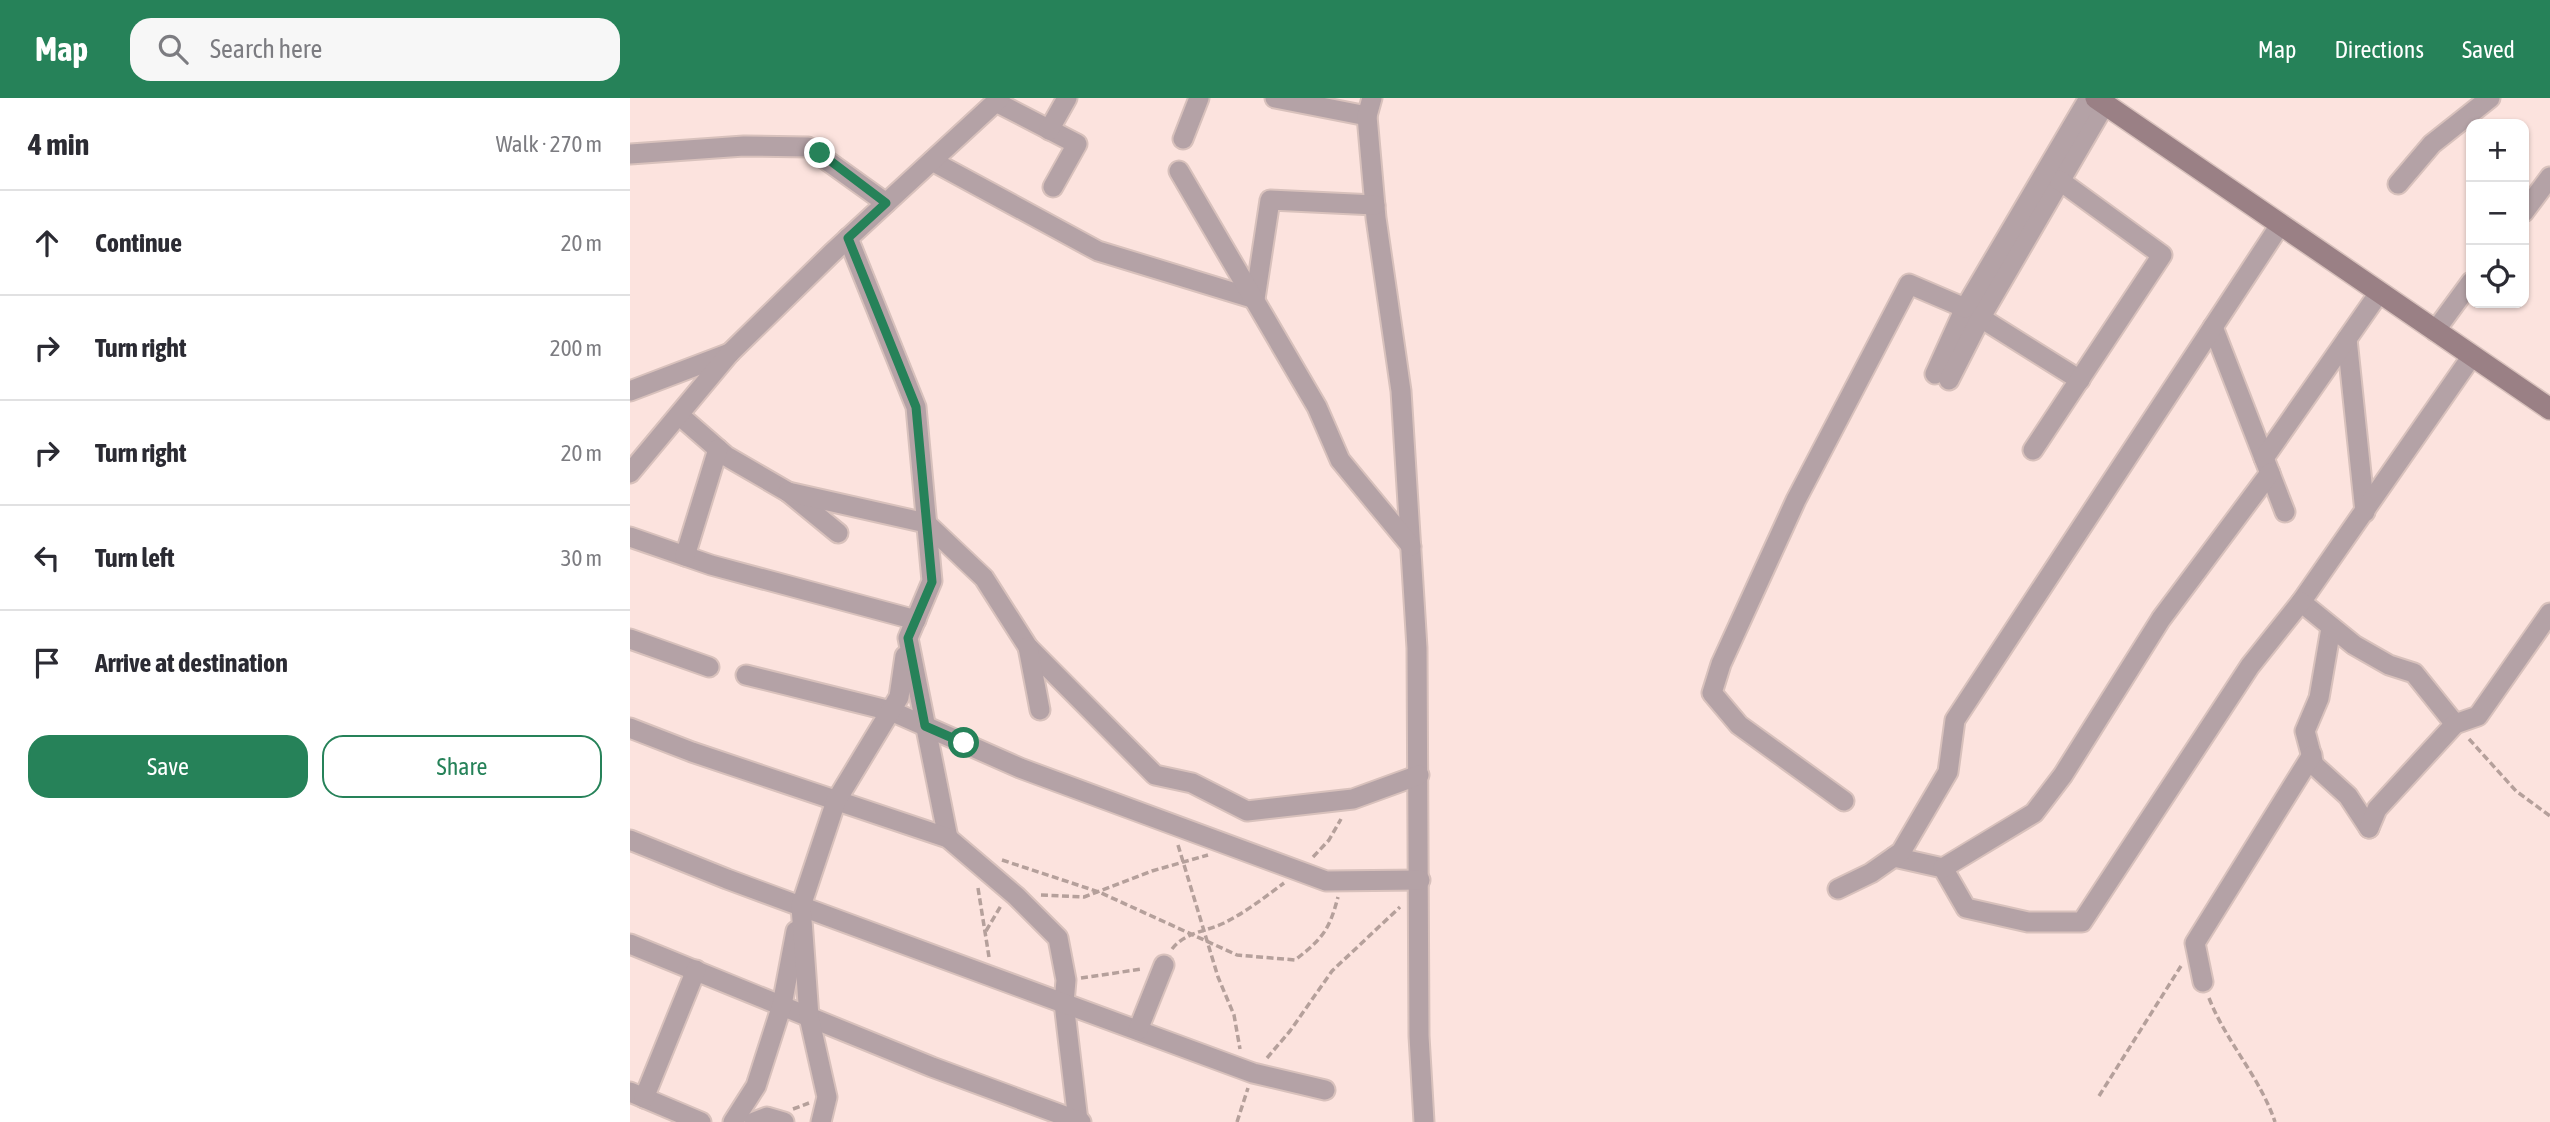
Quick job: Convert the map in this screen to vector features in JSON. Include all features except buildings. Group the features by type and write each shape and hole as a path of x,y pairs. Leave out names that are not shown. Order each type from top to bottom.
{"main road":[{"path":"2097,100 2550,409"}],"street":[{"path":"1049,130 1066,98"},
{"path":"1183,139 1199,98"},
{"path":"1275,98 1370,107 1375,205 1401,391 1417,648 1419,1036 1424,1122"},
{"path":"2399,184 2432,144 2490,98"},
{"path":"630,473 730,353 848,238 998,100 1077,144 1053,187"},
{"path":"1973,313 2059,180 2097,100"},
{"path":"1942,377 1973,313 2097,100"},
{"path":"630,154 744,146 808,147 886,203"},
{"path":"932,161 1098,251 1255,299"},
{"path":"1179,171 1317,407 1340,460 1411,547"},
{"path":"2529,205 2550,177"},
{"path":"2033,450 2162,255 2059,180"},
{"path":"1255,299 1269,200 1375,205"},
{"path":"1838,889 1902,852 1948,772 1955,720 2280,225"},
{"path":"733,1122 756,1086 782,1005 801,906 836,801 899,697 912,629 932,582 916,407 848,238"},
{"path":"1844,802 1739,725 1712,693 1721,664 1796,500 1909,284 1973,313 2080,380"},
{"path":"2435,331 2466,289"},
{"path":"1894,857 1943,868 2034,813 2063,775 2161,619 2267,465 2379,293"},
{"path":"2213,327 2285,512"},
{"path":"2347,339 2365,512"},
{"path":"630,391 730,353"},
{"path":"1943,868 1966,908 2028,922 2082,922 2250,666 2301,602 2472,356"},
{"path":"679,415 718,449 788,492 838,533"},
{"path":"685,556 718,449"},
{"path":"788,492 926,523 984,578 1028,647 1155,775 1192,783 1247,811 1353,799 1419,775"},
{"path":"630,537 912,629"},
{"path":"2301,602 2331,628 2389,665 2414,673 2455,724"},
{"path":"2331,628 2319,698 2305,731 2314,765 2348,796 2369,828 2377,809 2455,724 2478,716 2550,613"},
{"path":"912,629 925,726 948,838"},
{"path":"630,639 709,667"},
{"path":"1028,647 1040,710"},
{"path":"746,675 891,711 1020,768 1326,881 1420,880"},
{"path":"630,728 691,752 948,838 1016,896 1058,938 1066,980 1064,1003 1080,1121 809,1017 630,944"},
{"path":"2203,982 2195,943 2312,755"},
{"path":"630,840 1248,1071 1325,1090"},
{"path":"801,906 809,1017 827,1097 821,1122"},
{"path":"1138,1030 1160,961"},
{"path":"696,970 637,1095 701,1122"}],"path":[{"path":"2455,724 2516,791 2550,816"},
{"path":"1066,980 1136,973 1160,961 1180,939 1248,910 1300,871 1329,840 1353,799"},
{"path":"1171,823 1208,943 1234,1015 1248,1071 1237,1122"},
{"path":"985,933 1005,899 1016,896 1084,897 1234,846"},
{"path":"992,976 973,860 983,854 1098,892 1237,956 1294,960 1321,940 1331,923 1343,881"},
{"path":"1248,1071 1290,1031 1332,971 1401,906 1420,903"},
{"path":"2099,1096 2195,943"},
{"path":"2203,982 2219,1023 2269,1105 2275,1122"},
{"path":"768,1120 827,1097"}],"route":[{"path":"820,153 886,203 848,238 916,407 932,582 908,638 925,726 964,743"}]}
